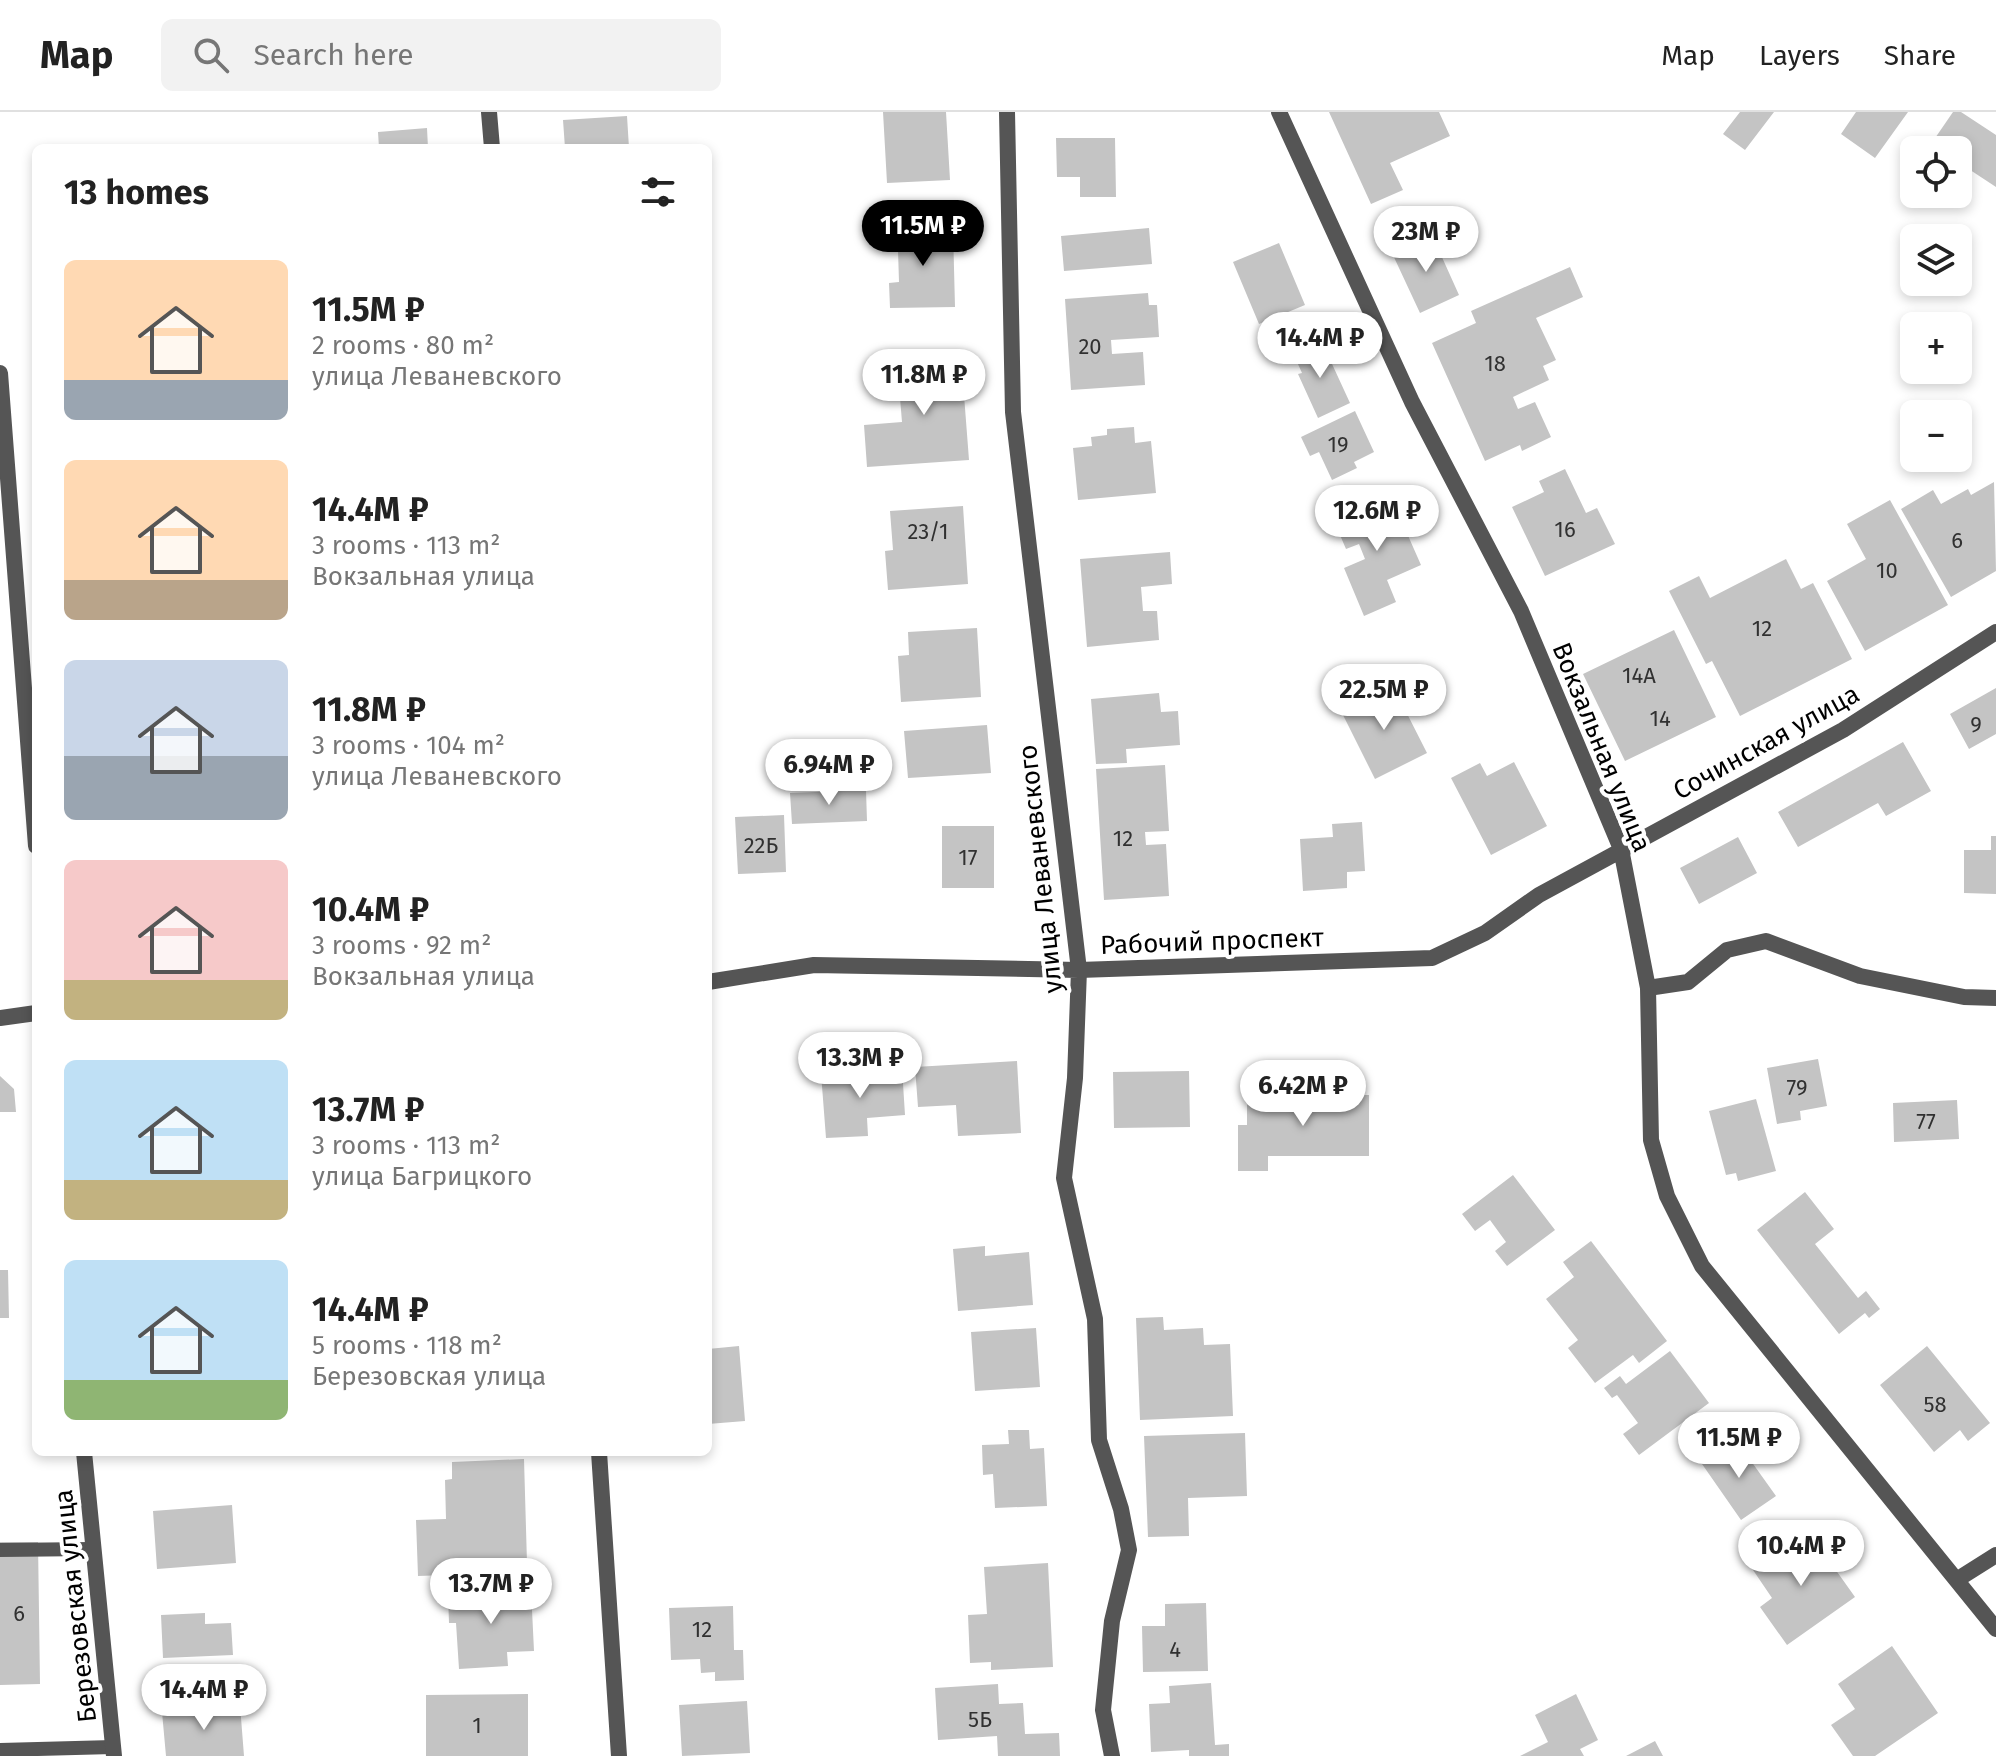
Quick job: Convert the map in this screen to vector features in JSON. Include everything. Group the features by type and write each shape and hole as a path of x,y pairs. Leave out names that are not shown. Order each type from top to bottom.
{"street":[{"path":"489,112 492,144"},
{"name":"улица Леваневского","path":"1007,112 1013,412 1079,970 1075,1078 1064,1178 1095,1319 1099,1440 1121,1509 1129,1550 1112,1621 1103,1710 1112,1756"},
{"name":"Вокзальная улица","path":"1279,112 1412,402 1521,611 1621,849 1648,988 1651,1140 1667,1196 1702,1266 1996,1629"},
{"path":"0,373 32,793"},
{"name":"Сочинская улица","path":"1432,958 1485,933 1539,895 1843,730 1996,632"},
{"path":"1648,988 1688,982 1727,950 1766,941 1860,976 1964,997 1996,998"},
{"name":"Рабочий проспект","path":"712,981 814,965 1079,970 1432,958"},
{"path":"0,1018 32,1014"},
{"name":"Березовская улица","path":"84,1456 113,1752"},
{"path":"599,1456 619,1756"},
{"path":"1958,1579 1996,1555"}],"lane":[{"path":"0,1550 92,1549"},
{"path":"0,1750 113,1752"}],"building":[{"path":"883,112 946,112 950,180 887,183"},
{"path":"1329,112 1439,112 1450,136 1390,163 1403,190 1371,204"},
{"path":"1740,112 1774,112 1745,150 1723,134"},
{"path":"1856,112 1908,112 1875,158 1841,134"},
{"path":"1953,112 1961,112 1996,135 1996,187 1972,171 1972,136 1936,136"},
{"path":"627,116 629,144 565,144 563,120"},
{"path":"427,128 428,144 379,144 378,132"},
{"path":"1056,138 1115,138 1116,197 1080,197 1080,177 1057,177"},
{"path":"911,226 911,230 953,229 955,307 890,308 889,283 899,282 898,250 885,250 884,233 891,232 891,227"},
{"path":"1149,228 1152,264 1064,271 1061,236"},
{"path":"1432,235 1459,295 1420,313 1392,253"},
{"path":"1279,243 1305,305 1259,324 1233,262"},
{"path":"1570,267 1583,297 1536,318 1556,360 1543,366 1549,380 1513,397 1518,409 1535,402 1551,437 1522,451 1520,445 1485,461 1432,343 1476,323 1471,311"},
{"path":"1148,293 1149,305 1157,305 1159,337 1111,340 1112,354 1143,352 1145,385 1071,390 1065,299"},
{"path":"1321,340 1350,403 1318,418 1298,374 1302,373 1293,353"},
{"path":"961,356 969,460 867,467 864,425 902,422 897,361"},
{"path":"1355,411 1374,452 1354,462 1357,468 1332,480 1319,452 1310,456 1301,437"},
{"path":"1134,427 1135,443 1151,441 1156,493 1078,500 1073,448 1092,446 1091,437 1107,435 1107,429"},
{"path":"1565,469 1586,513 1597,508 1615,544 1545,576 1512,507 1544,492 1539,481"},
{"path":"1994,482 1996,571 1951,597 1901,509 1933,490 1941,504 1968,489 1971,495"},
{"path":"1391,497 1421,565 1387,580 1396,602 1364,616 1344,568 1365,559 1359,544 1346,549 1334,521"},
{"path":"1890,500 1948,605 1865,651 1827,581 1866,559 1847,524"},
{"path":"963,506 968,584 888,590 885,551 893,550 890,511"},
{"path":"1170,552 1172,584 1141,587 1143,611 1157,611 1159,640 1087,647 1080,559"},
{"path":"1786,559 1801,589 1813,583 1852,659 1740,716 1712,661 1706,664 1669,591 1699,576 1710,598"},
{"path":"977,628 981,697 901,702 898,656 909,655 908,632"},
{"path":"1674,630 1716,717 1625,761 1583,674"},
{"path":"1393,686 1427,753 1375,779 1341,711"},
{"path":"1996,688 1996,734 1969,749 1950,714"},
{"path":"1159,693 1161,712 1178,711 1180,745 1126,749 1127,763 1096,764 1091,699"},
{"path":"987,725 991,773 908,778 904,731"},
{"path":"1903,742 1931,791 1886,816 1878,803 1798,847 1778,812"},
{"path":"1514,762 1547,826 1491,855 1451,778 1480,763 1487,776"},
{"path":"1165,765 1169,831 1145,832 1146,845 1166,844 1169,896 1104,900 1096,769"},
{"path":"866,790 867,821 792,824 790,793"},
{"path":"784,815 786,872 738,874 735,817"},
{"path":"1362,822 1365,871 1347,872 1347,888 1303,891 1300,839 1333,837 1332,824"},
{"path":"942,826 994,826 994,888 942,888"},
{"path":"1991,836 1996,836 1996,894 1964,893 1964,850 1991,850"},
{"path":"1738,837 1757,873 1699,904 1680,868"},
{"path":"1818,1059 1827,1106 1800,1111 1801,1120 1777,1124 1767,1068"},
{"path":"1017,1061 1021,1133 958,1136 956,1105 918,1107 915,1067"},
{"path":"902,1068 905,1115 867,1118 868,1136 826,1138 821,1073"},
{"path":"1189,1071 1190,1127 1114,1128 1113,1072"},
{"path":"0,1076 14,1089 16,1112 0,1112"},
{"path":"1247,1095 1369,1095 1369,1156 1268,1156 1268,1171 1238,1171 1238,1125 1247,1125"},
{"path":"1756,1099 1776,1171 1738,1181 1736,1173 1726,1175 1709,1111"},
{"path":"1957,1100 1959,1139 1894,1142 1893,1103"},
{"path":"1513,1175 1555,1230 1507,1266 1495,1251 1506,1242 1490,1220 1475,1231 1462,1214"},
{"path":"1805,1192 1834,1229 1815,1244 1858,1298 1866,1291 1880,1309 1869,1318 1865,1313 1839,1334 1757,1230"},
{"path":"1591,1241 1667,1341 1639,1363 1633,1355 1595,1383 1568,1348 1578,1340 1546,1299 1574,1277 1563,1262"},
{"path":"985,1246 985,1256 1029,1252 1033,1305 958,1311 953,1249"},
{"path":"0,1270 8,1270 9,1318 0,1318"},
{"path":"1163,1317 1164,1330 1203,1328 1204,1345 1230,1344 1233,1416 1140,1420 1136,1318"},
{"path":"1036,1328 1040,1387 975,1391 971,1332"},
{"path":"739,1346 745,1421 712,1424 712,1349"},
{"path":"1927,1346 1990,1423 1968,1441 1960,1430 1934,1452 1880,1385"},
{"path":"1670,1351 1709,1403 1639,1455 1623,1434 1638,1423 1617,1395 1612,1398 1604,1388 1620,1376 1626,1384"},
{"path":"1008,1430 1029,1430 1030,1449 1044,1448 1047,1506 995,1508 993,1474 983,1475 982,1445 1009,1444"},
{"path":"1245,1433 1247,1496 1188,1498 1189,1536 1148,1537 1144,1436"},
{"path":"1736,1440 1776,1496 1741,1520 1702,1464"},
{"path":"524,1459 527,1563 502,1565 502,1573 418,1576 416,1520 446,1519 445,1480 452,1479 452,1462"},
{"path":"232,1505 236,1563 157,1569 153,1511"},
{"path":"1808,1531 1855,1597 1787,1645 1760,1607 1772,1598 1753,1570"},
{"path":"0,1542 38,1542 40,1684 0,1685"},
{"path":"1048,1563 1053,1667 991,1670 991,1662 970,1663 968,1615 987,1614 984,1567"},
{"path":"531,1589 534,1651 507,1652 508,1666 459,1669 456,1623 449,1623 448,1594"},
{"path":"1206,1603 1208,1671 1143,1672 1142,1626 1165,1626 1165,1604"},
{"path":"733,1606 734,1650 743,1650 744,1680 715,1681 715,1672 701,1673 700,1659 671,1660 669,1608"},
{"path":"205,1613 205,1624 231,1623 233,1655 163,1658 161,1615"},
{"path":"1892,1646 1938,1713 1875,1756 1853,1756 1831,1725 1855,1709 1838,1684"},
{"path":"1211,1683 1215,1745 1229,1744 1229,1756 1189,1756 1189,1750 1151,1752 1149,1704 1170,1703 1169,1686"},
{"path":"998,1684 999,1704 1023,1703 1025,1734 1059,1733 1060,1756 998,1756 997,1736 938,1740 935,1688"},
{"path":"528,1694 528,1756 426,1756 426,1695"},
{"path":"1576,1694 1598,1740 1580,1749 1584,1756 1520,1756 1548,1742 1535,1715"},
{"path":"747,1701 750,1753 682,1756 679,1705"},
{"path":"240,1705 244,1756 166,1756 162,1712"},
{"path":"1655,1741 1663,1756 1626,1756"}]}
